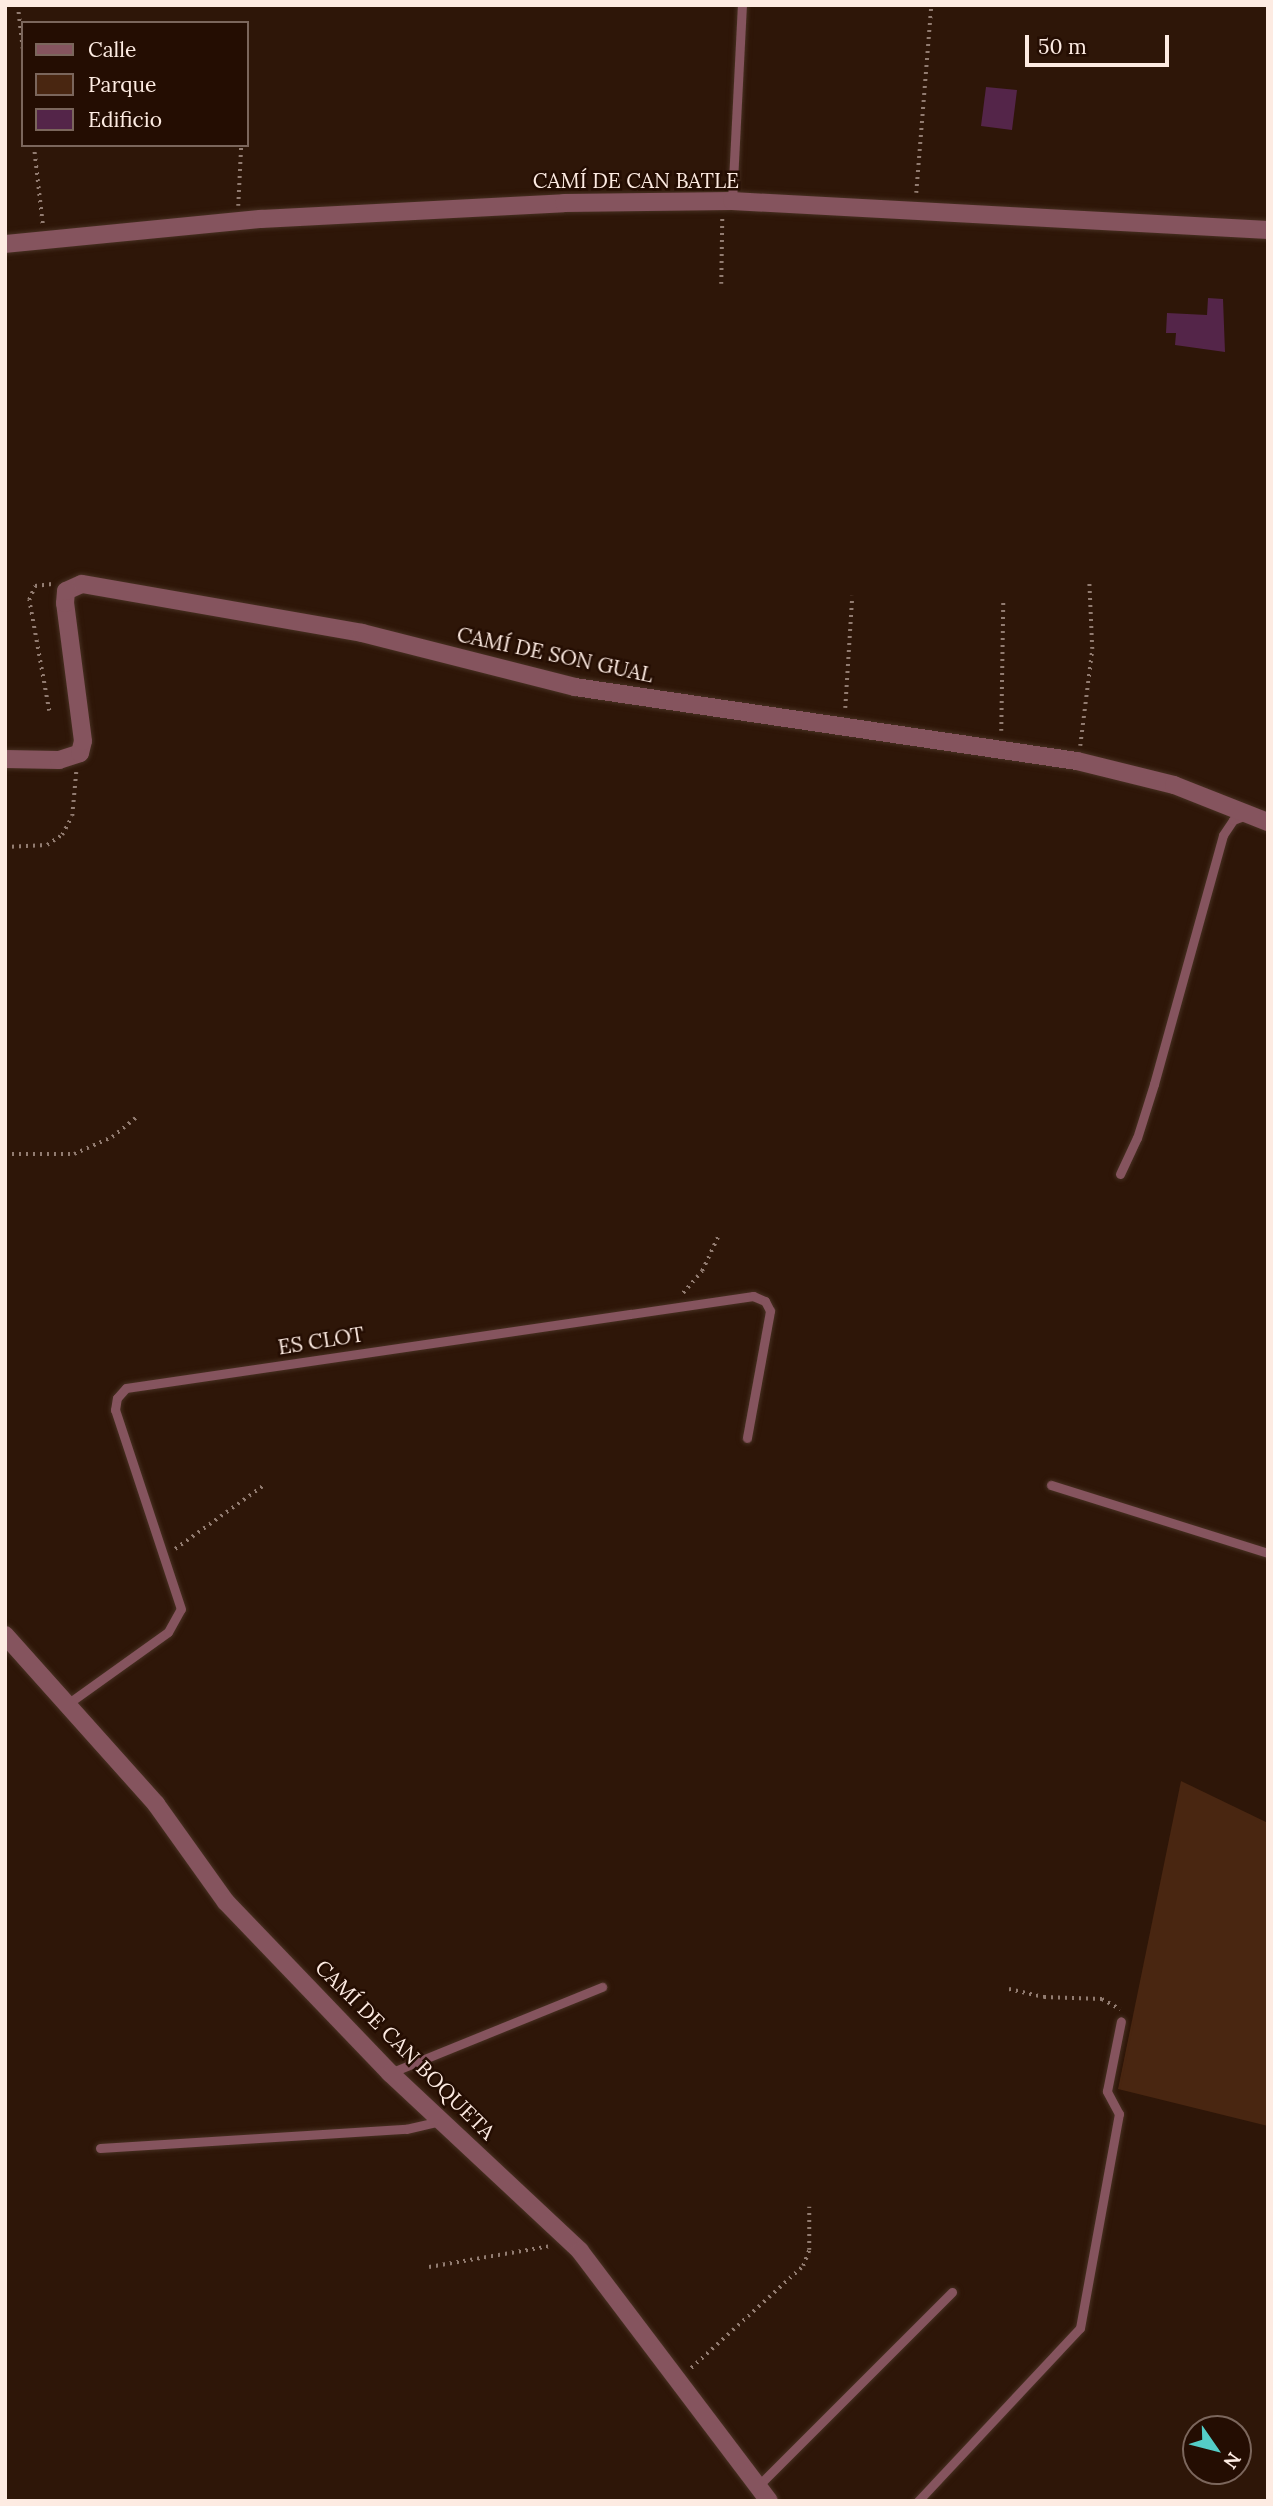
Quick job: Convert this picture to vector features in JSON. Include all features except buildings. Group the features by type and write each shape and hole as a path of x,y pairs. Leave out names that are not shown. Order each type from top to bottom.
{"street":[{"name":"CAMÍ DE CAN BATLE","path":"5,244 240,222 474,206 728,202 1268,230"},
{"name":"CAMÍ DE SON GUAL","path":"66,591 82,584 362,633 575,687 1077,761 1174,785 1268,822"},
{"path":"5,759 72,757 80,753 83,741 66,591"},
{"name":"CAMÍ DE CAN BOQUETA","path":"5,1634 156,1804 226,1902 390,2073 580,2251 679,2378 769,2501"}],"lane":[{"path":"728,202 742,5"},
{"path":"1120,1174 1137,1138 1154,1084 1223,835 1233,820 1249,815"},
{"name":"ES CLOT","path":"66,1705 173,1627 181,1602 116,1410 117,1398 126,1388 753,1296 769,1307 747,1438"},
{"path":"1051,1485 1268,1553"},
{"path":"390,2073 602,1987"},
{"path":"918,2501 1080,2328 1119,2114 1107,2091 1121,2021"},
{"path":"100,2148 406,2129 440,2122"},
{"path":"759,2485 951,2292"}],"path":[{"path":"18,5 21,31"},
{"path":"920,211 916,196 931,5"},
{"path":"34,147 43,225 54,239"},
{"path":"240,222 242,147"},
{"path":"721,284 728,202"},
{"path":"1077,761 1092,649 1089,581"},
{"path":"49,711 29,600 34,586 41,583 66,591"},
{"path":"844,728 852,596"},
{"path":"1001,751 1003,600"},
{"path":"5,847 47,845 62,835 75,799 72,757"},
{"path":"5,1154 74,1154 112,1137 138,1116"},
{"path":"665,1307 694,1283 718,1237"},
{"path":"170,1564 176,1548 264,1485"},
{"path":"1009,1989 1044,1997 1109,2000 1119,2007 1121,2021"},
{"path":"679,2378 803,2266 809,2250 809,2207"},
{"path":"429,2267 556,2246 580,2251"}],"green space":[{"path":"1181,1781 1268,1823 1268,2126 1118,2089"}]}
